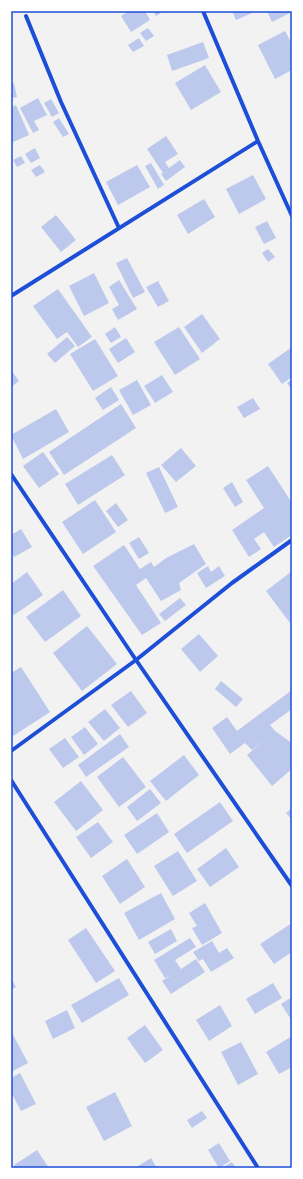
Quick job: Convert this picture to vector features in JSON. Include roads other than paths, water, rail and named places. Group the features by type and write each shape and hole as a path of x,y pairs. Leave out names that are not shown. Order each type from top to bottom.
{"street":[{"path":"203,11 258,141 292,216"},
{"path":"26,16 61,102 119,228"},
{"path":"11,296 258,141"},
{"path":"11,474 136,660 292,886"},
{"path":"11,751 136,660 232,583 292,540"},
{"path":"11,780 258,1168"}]}
